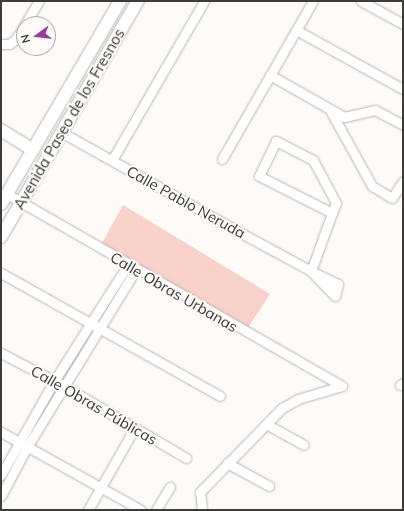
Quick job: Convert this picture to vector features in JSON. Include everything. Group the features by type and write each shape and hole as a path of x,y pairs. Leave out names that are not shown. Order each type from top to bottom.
{"street":[{"path":"30,16 39,1"},
{"name":"Avenida Paseo de los Fresnos","path":"4,199 120,1"},
{"name":"Avenida Paseo de los Fresnos","path":"1,237 19,202 138,1"},
{"path":"112,160 204,1"},
{"path":"222,159 313,1"},
{"path":"361,1 403,24"},
{"path":"296,30 403,89"},
{"path":"1,44 9,44 16,38"},
{"path":"270,75 331,112 344,117 375,110 403,125"},
{"path":"331,112 372,186 392,198 403,181"},
{"path":"1,130 33,150"},
{"name":"Calle Pablo Neruda","path":"61,132 311,271 332,214"},
{"path":"276,141 313,160 336,202 332,214 259,176 276,141"},
{"name":"Calle Obras Urbanas","path":"4,199 19,202 135,271 342,386 298,399 266,424"},
{"path":"1,496 27,447 64,386 127,266"},
{"path":"1,475 54,381 135,271"},
{"path":"1,273 220,396"},
{"name":"Calle Obras Públicas","path":"1,353 64,386 134,429 186,458"},
{"path":"202,510 200,492 227,462 266,424 304,445"},
{"path":"88,510 134,429"},
{"path":"1,432 141,510"},
{"path":"227,462 269,486"},
{"path":"156,510 170,487"}],"shaded area":[{"path":"123,205 270,294 245,332 101,245"}]}
